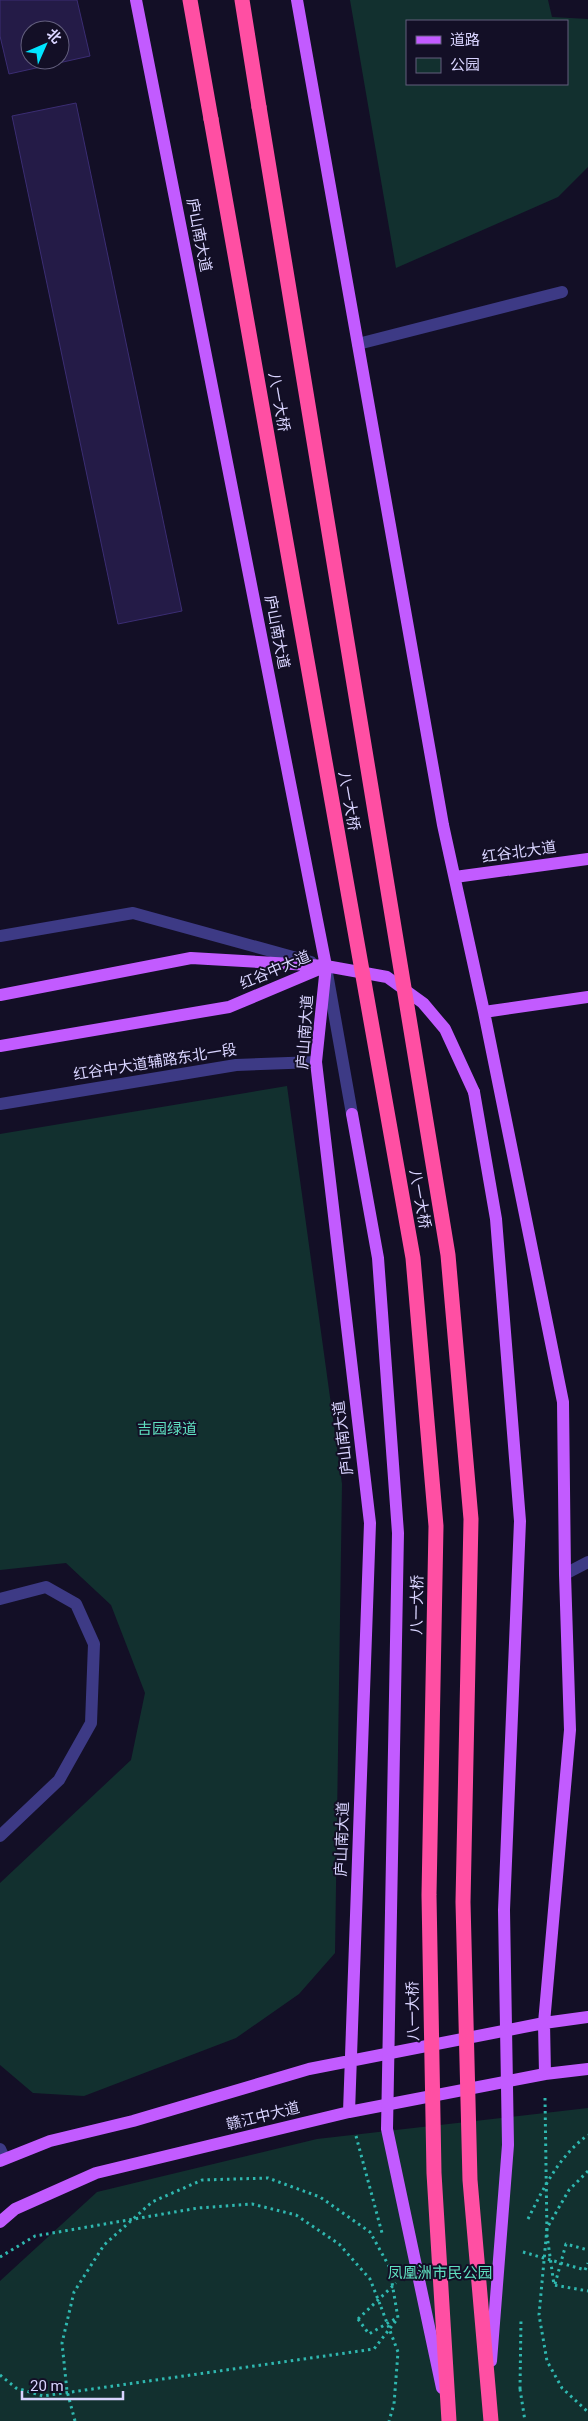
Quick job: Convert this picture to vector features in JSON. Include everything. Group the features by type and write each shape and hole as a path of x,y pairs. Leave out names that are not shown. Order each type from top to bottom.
{"highway":[{"name":"八一大桥","path":"190,0 413,1258 436,1526 429,1895 434,2173 449,2421"},
{"name":"八一大桥","path":"242,0 448,1255 471,1519 463,1902 470,2180 491,2421"}],"main road":[{"name":"庐山南大道","path":"136,0 326,966 316,1062 370,1523 349,2112"},
{"path":"297,0 435,782 563,1402 564,1574 570,1730 544,2023 545,2074"},
{"name":"红谷北大道","path":"455,878 588,859"},
{"name":"红谷中大道","path":"0,995 191,958 326,966"},
{"name":"红谷中大道","path":"0,1046 229,1007 326,966"},
{"path":"326,966 387,977 423,1003 445,1028 474,1092 496,1220 520,1521 504,1910 508,2145 488,2400"},
{"path":"484,1012 588,997"},
{"path":"352,1114 378,1258 398,1533 387,2129 449,2421"},
{"name":"赣江中大道","path":"1,2156 50,2141 133,2121 287,2075 350,2060 544,2023 588,2017"},
{"name":"赣江中大道","path":"0,2222 15,2209 96,2173 349,2112 545,2074 588,2070"}],"street":[{"path":"358,344 562,292"},
{"path":"0,936 133,913 326,966 352,1114"},
{"name":"红谷中大道辅路东北一段","path":"0,1104 236,1065 316,1062"},
{"path":"564,1574 588,1562"},
{"path":"0,1599 46,1586 76,1604 94,1644 91,1723 59,1780 0,1836"}],"path":[{"path":"545,2074 547,2235 554,2285"},
{"path":"349,2112 383,2236"},
{"path":"526,2222 548,2179 573,2146 588,2135"},
{"path":"588,2171 570,2190 547,2228 539,2315 547,2361 562,2388 588,2412"},
{"path":"75,2421 67,2391 62,2343 74,2292 104,2245 152,2202 202,2180 268,2178 320,2197 370,2232 398,2281 400,2290"},
{"path":"0,2257 35,2236 198,2208 252,2204 296,2214 339,2244 370,2279 398,2352 394,2404 389,2421"},
{"path":"522,2261 523,2242"},
{"path":"554,2285 566,2244 588,2250"},
{"path":"522,2252 585,2270 588,2263"},
{"path":"0,2376 16,2388 43,2396 374,2348 398,2318 387,2255"},
{"path":"398,2281 358,2319 368,2334 398,2318"},
{"path":"554,2285 588,2291"},
{"path":"521,2310 520,2389 525,2421"}],"green space":[{"path":"350,0 548,0 552,17 588,19 588,167 558,197 396,268"},
{"name":"吉园绿道","path":"287,1086 342,1484 335,1953 299,1994 236,2038 84,2096 33,2093 0,2065 0,1883 131,1760 145,1693 111,1605 66,1563 0,1570 0,1134"},
{"name":"凤凰洲市民公园","path":"588,2108 588,2421 0,2421 0,2281 97,2192 317,2139"}],"building":[{"path":"0,0 77,0 90,56 70,60 70,20 20,20 20,70 27,70 9,74 0,36"},
{"path":"76,103 182,611 118,624 12,116"}]}
